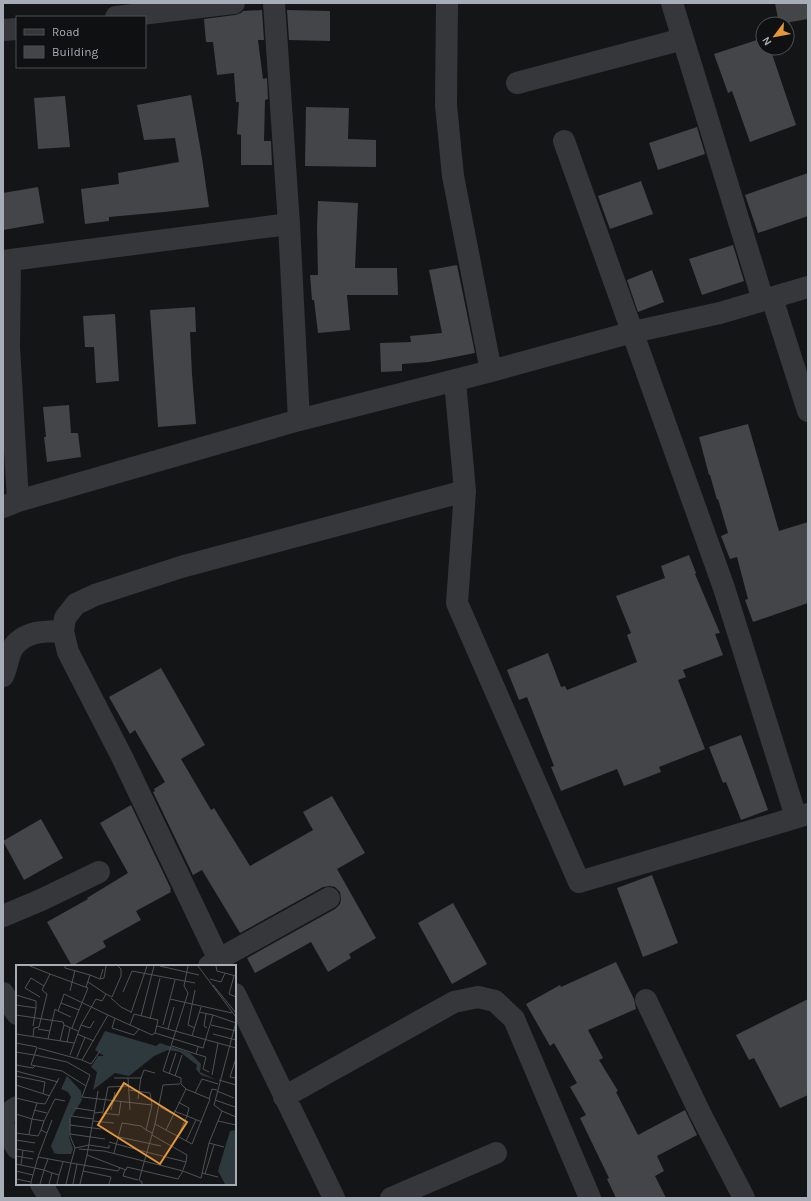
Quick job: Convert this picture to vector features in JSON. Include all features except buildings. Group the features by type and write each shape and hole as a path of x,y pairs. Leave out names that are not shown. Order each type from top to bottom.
{"street":[{"path":"124,16 234,3"},
{"path":"274,3 289,224 299,420"},
{"path":"447,3 446,105 453,176 491,371"},
{"path":"672,3 768,299 808,411"},
{"path":"3,30 16,29"},
{"path":"517,82 683,39"},
{"path":"455,380 465,491 457,603 579,882 802,815 724,588 564,141"},
{"path":"289,224 6,261 9,347 10,504 299,420 491,371 633,332 720,313 808,287"},
{"path":"329,898 217,964 122,756 68,652 63,631 65,618 76,604 95,595 181,567 465,491"},
{"path":"3,676 12,650 21,638 41,631 63,631"},
{"path":"3,916 41,900 99,872"},
{"path":"3,993 16,1012"},
{"path":"236,996 334,1198"},
{"path":"284,1097 454,1002 478,997 495,1001 514,1019 590,1198"},
{"path":"646,1000 700,1113 744,1198"},
{"path":"3,1117 16,1107"},
{"path":"3,1126 16,1146"},
{"path":"391,1198 496,1153"},
{"path":"42,1185 50,1198"}]}
